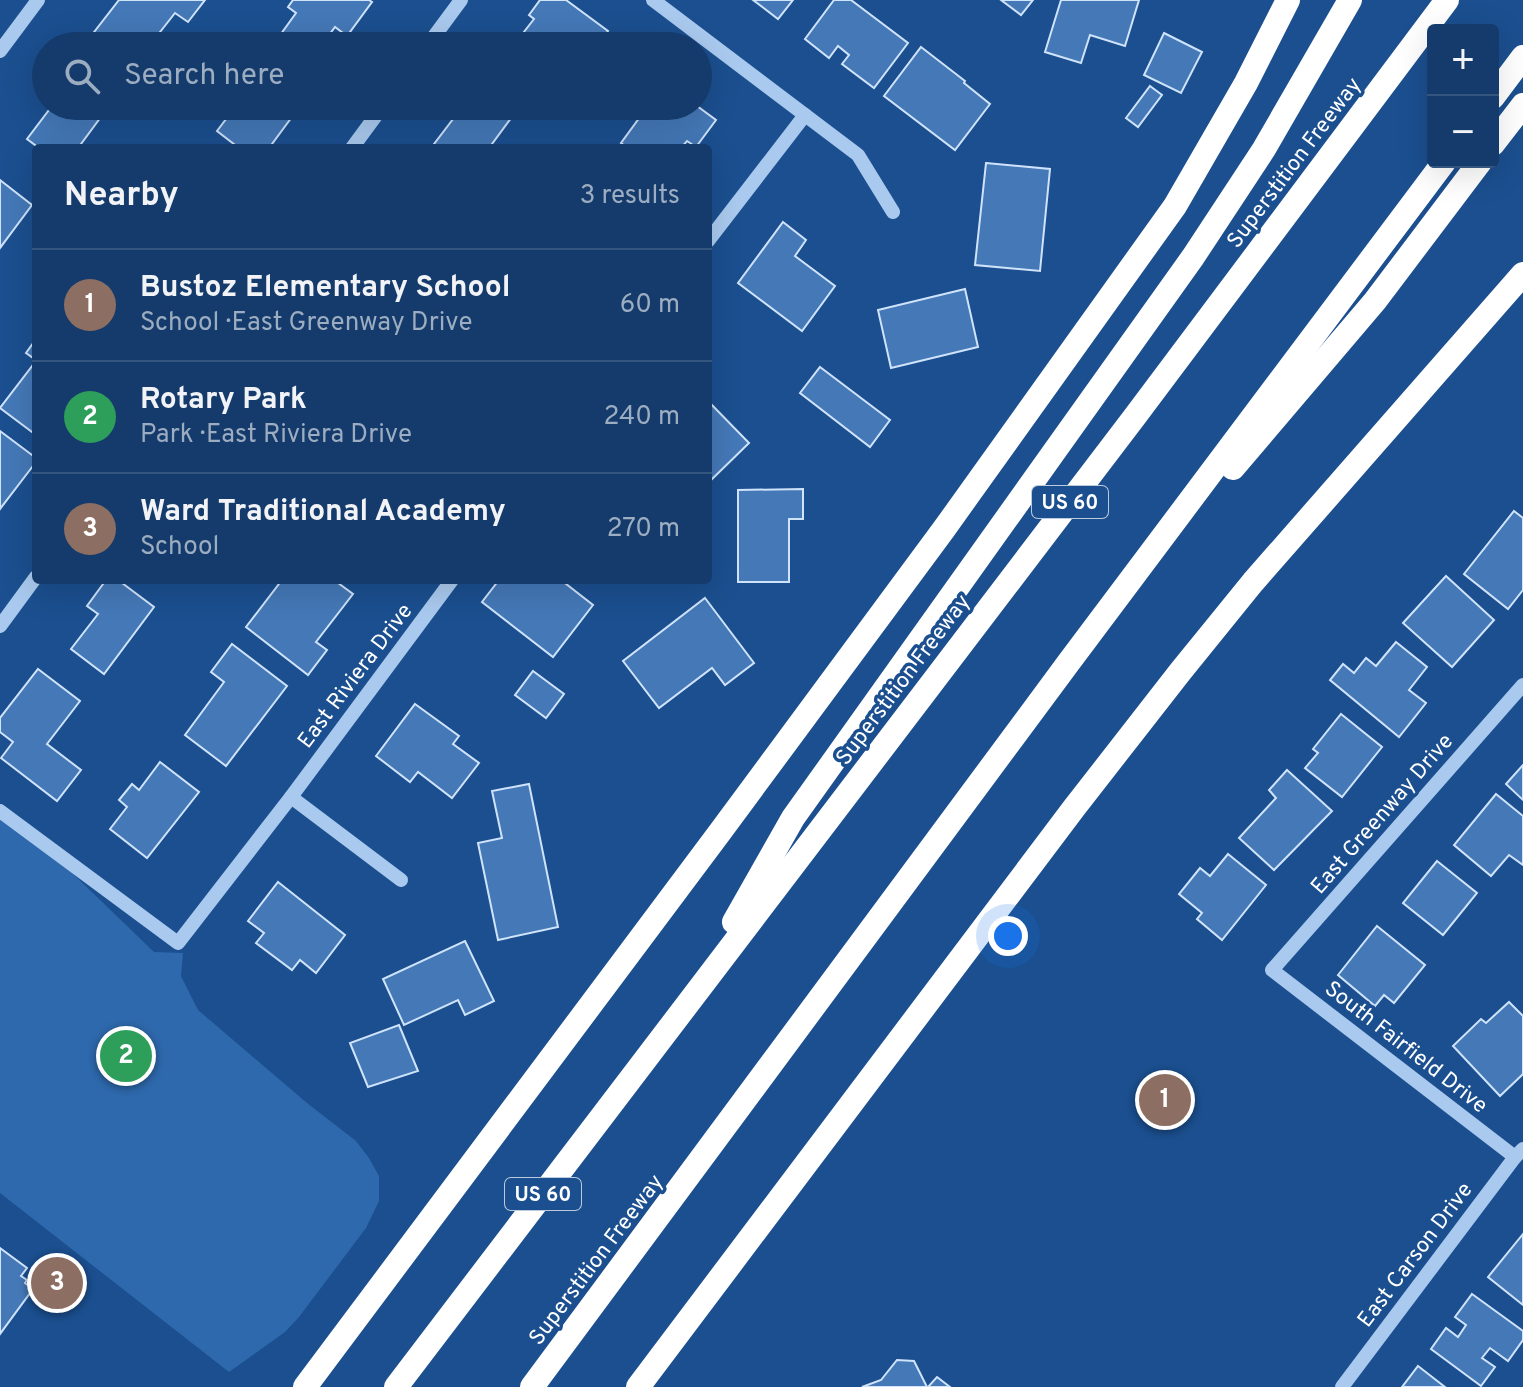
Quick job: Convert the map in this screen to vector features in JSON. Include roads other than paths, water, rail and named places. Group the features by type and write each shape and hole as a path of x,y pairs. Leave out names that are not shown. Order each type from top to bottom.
{"highway":[{"path":"305,1387 910,575 1175,206 1246,83 1288,0"},
{"path":"690,1001 793,818 1193,257 1264,149 1350,0"},
{"name":"Superstition Freeway","path":"396,1387 1136,415 1447,0"},
{"path":"1494,96 1523,57"},
{"path":"1499,136 1523,105"},
{"name":"Superstition Freeway","path":"532,1387 1440,168"},
{"path":"1069,662 1375,301 1475,168"},
{"path":"638,1387 1180,672 1253,582 1523,274"}],"street":[{"path":"0,51 38,0"},
{"path":"437,32 461,0"},
{"path":"653,0 695,32"},
{"path":"712,45 858,155 893,212"},
{"path":"712,236 805,115"},
{"path":"355,144 373,120"},
{"path":"0,626 32,582"},
{"name":"East Riviera Drive","path":"0,811 178,943 449,584"},
{"name":"East Greenway Drive","path":"1272,970 1523,685"},
{"path":"291,797 401,880"},
{"name":"South Fairfield Drive","path":"1272,970 1519,1153"},
{"name":"East Carson Drive","path":"1342,1387 1519,1153"}],"place":[{"name":"Rotary Park","path":"126,1056"},
{"name":"Bustoz Elementary School","path":"1165,1100"},
{"name":"Ward Traditional Academy","path":"57,1283"}]}
